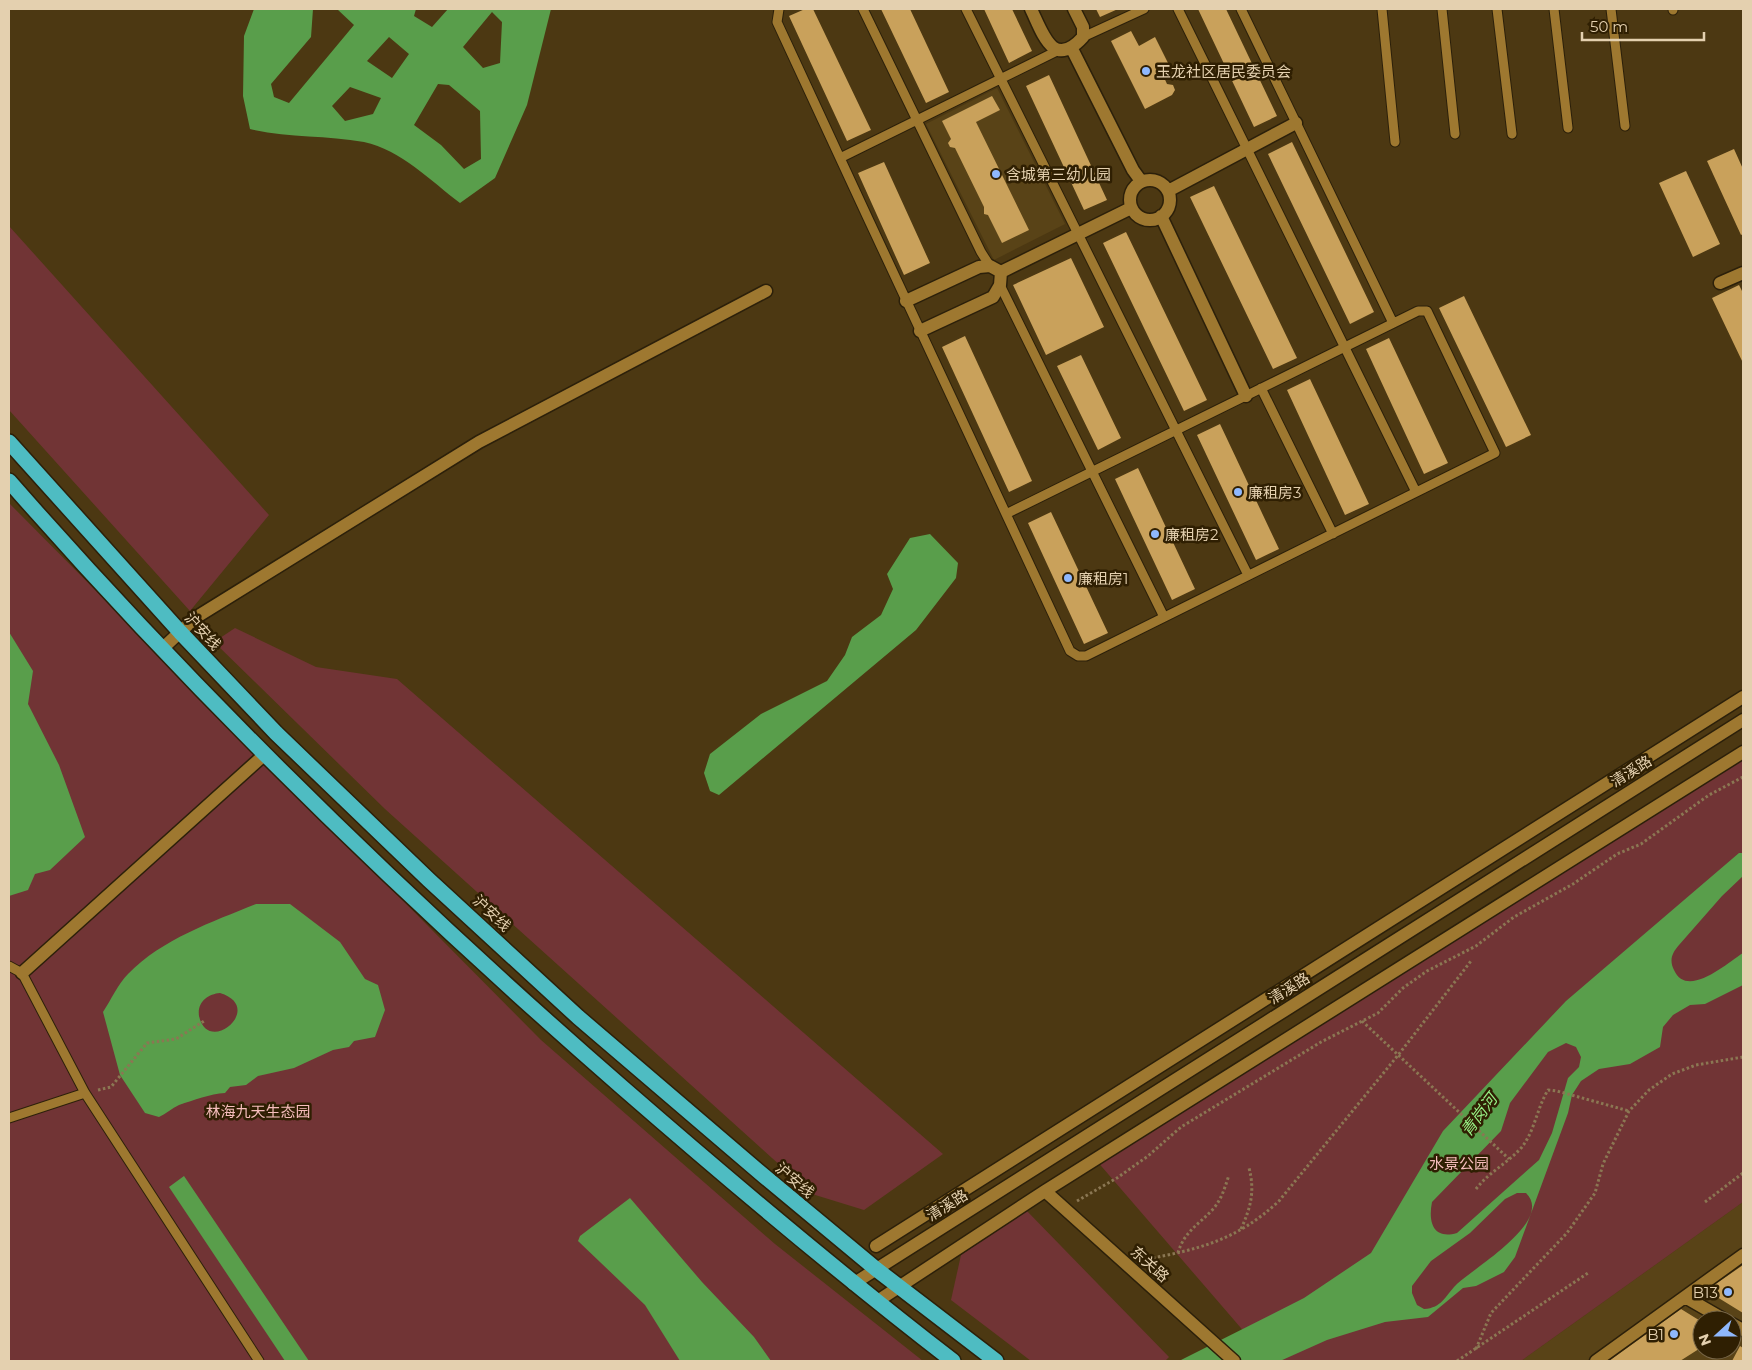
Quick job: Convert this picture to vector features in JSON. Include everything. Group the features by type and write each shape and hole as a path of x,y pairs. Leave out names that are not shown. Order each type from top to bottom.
{"highway":[{"name":"沪安线","path":"9,442 180,632 276,733 429,880 578,1017 876,1269 996,1361"},
{"path":"9,481 71,552 264,755 411,898 561,1034 747,1197 853,1284 953,1361"}],"street":[{"path":"1031,9 1048,45 1066,49 1083,37 1083,27 1074,9"},
{"path":"1066,49 1133,170 1141,181"},
{"path":"1168,191 1296,123"},
{"path":"1141,181 1160,182 1168,191 1169,205 1161,216 1155,219 1141,218 1131,208 1132,190 1141,181"},
{"path":"906,301 979,266 997,274 1131,208"},
{"path":"1161,216 1246,396"},
{"path":"1720,284 1743,273"},
{"path":"920,331 993,297 997,274"},
{"path":"163,648 195,618 479,442 766,291"},
{"path":"876,1246 1743,698"},
{"name":"清溪路","path":"853,1284 1743,720"},
{"path":"876,1302 1045,1191 1743,752"},
{"path":"22,972 264,755"},
{"name":"东关路","path":"1045,1191 1234,1361"},
{"path":"1596,1361 1743,1256"},
{"path":"1685,1298 1707,1310"}],"lane":[{"path":"780,9 777,22 906,301 1070,651 1078,656 1086,656 1495,453 1427,311 1418,311 1006,514"},
{"path":"863,9 981,252 997,274 1164,618"},
{"path":"966,9 1248,575"},
{"path":"1083,37 1144,9"},
{"path":"1178,9 1416,492"},
{"path":"1241,9 1393,323"},
{"path":"1382,9 1395,142"},
{"path":"1442,9 1455,134"},
{"path":"1497,9 1512,134"},
{"path":"1554,9 1568,128"},
{"path":"1611,9 1625,126"},
{"path":"840,158 1066,49"},
{"path":"1261,388 1333,534"},
{"path":"9,966 22,972 85,1093 259,1361"},
{"path":"9,1118 85,1093"}],"path":[{"path":"1063,1209 1117,1178 1148,1156 1181,1128 1321,1042 1378,1013 1403,988 1427,971 1476,946 1514,917 1618,854 1641,844 1709,795 1743,777"},
{"path":"1125,1264 1178,1253 1222,1241 1262,1217 1279,1200 1399,1054 1471,961"},
{"path":"85,1093 111,1087 147,1043 176,1039 204,1021"},
{"path":"1362,1021 1399,1054 1508,1160"},
{"path":"1476,1349 1491,1313 1567,1233 1595,1193 1603,1164 1628,1111 1649,1090 1672,1074 1696,1066 1743,1057"},
{"path":"1476,1189 1485,1178 1522,1146 1534,1125 1543,1098 1548,1090 1557,1090 1628,1111"},
{"path":"1241,1229 1252,1200 1253,1181 1249,1168"},
{"path":"1704,1202 1743,1173"},
{"path":"1178,1253 1181,1241 1187,1232 1215,1207 1224,1193 1229,1175"},
{"path":"1457,1361 1588,1273"}],"shaded area":[{"name":"含城第三幼儿园","path":"997,88 1065,224 994,260 926,124"},
{"path":"1743,1202 1743,1361 1521,1361"}],"green space":[{"path":"9,226 269,515 190,611 9,410"},
{"name":"林海九天生态园","path":"9,503 541,1040 775,1244 923,1361 9,1361"},
{"path":"235,628 316,667 397,679 943,1154 864,1210 812,1194 385,809 214,642"},
{"name":"水景公园","path":"1743,752 1743,1202 1521,1361 1278,1361 1253,1342 1096,1160"},
{"path":"1026,1210 1169,1357 1165,1361 1031,1361 951,1300 961,1255"}],"water":[{"path":"254,9 313,9 311,37 271,84 274,97 289,103 354,25 337,9 416,9 414,16 432,27 448,9 551,9 527,105 495,178 460,203 415,167 378,146 350,140 278,134 250,129 243,96 244,36","holes":["492,12 502,22 500,63 483,68 463,47","389,37 409,54 392,78 367,61","438,84 449,85 480,111 481,159 464,169 441,145 414,125","350,87 381,98 373,114 345,121 332,106"]},
{"path":"930,534 958,563 956,578 916,630 719,795 710,791 704,773 710,754 761,714 827,681 845,655 852,637 881,615 893,589 887,574 910,538"},
{"path":"9,632 33,671 28,704 59,765 85,837 50,870 35,874 28,890 9,896"},
{"name":"青岗河","path":"1739,853 1743,853 1743,876 1722,896 1679,945 1673,954 1672,966 1680,978 1688,981 1697,980 1717,971 1743,953 1743,985 1705,1004 1690,1005 1673,1015 1663,1027 1660,1047 1630,1064 1599,1069 1581,1081 1572,1095 1568,1113 1530,1216 1532,1204 1526,1193 1517,1193 1505,1199 1470,1233 1431,1261 1412,1286 1412,1293 1417,1305 1424,1309 1439,1304 1456,1285 1508,1244 1529,1218 1515,1257 1504,1272 1476,1286 1463,1288 1428,1317 1385,1322 1327,1340 1280,1361 1179,1361 1304,1298 1371,1253 1443,1131 1566,1001","holes":["1566,1043 1576,1047 1581,1057 1579,1067 1568,1078 1552,1133 1539,1160 1457,1233 1442,1234 1437,1232 1432,1222 1432,1202 1501,1131 1510,1103 1548,1052"]},
{"path":"256,904 290,904 340,942 365,979 378,985 385,1010 375,1037 354,1041 349,1047 333,1050 294,1068 258,1076 246,1085 230,1087 225,1093 179,1105 159,1117 145,1113 120,1075 103,1012 124,978 156,951 205,925","holes":["220,993 233,1000 237,1008 236,1017 230,1025 222,1030 213,1032 204,1027 199,1016 200,1007 204,1000 211,995"]},
{"path":"184,1176 309,1361 285,1361 169,1187"},
{"path":"630,1198 702,1282 754,1337 771,1361 680,1361 645,1305 578,1241 580,1236"}],"building":[{"path":"805,9 813,9 871,130 847,141 789,16"},
{"path":"881,9 910,9 949,92 926,103"},
{"path":"984,9 1012,9 1032,51 1009,63"},
{"path":"1096,9 1118,9 1100,17"},
{"path":"1198,9 1226,9 1277,116 1254,127"},
{"name":"玉龙社区居民委员会","path":"1131,31 1139,46 1155,37 1171,69 1162,73 1167,84 1173,85 1175,90 1172,95 1145,109 1111,41"},
{"path":"1049,75 1107,200 1084,210 1026,86"},
{"path":"992,96 1000,110 976,122 1029,230 1002,243 988,215 984,214 984,207 955,148 950,147 948,143 951,139 942,121"},
{"path":"1292,142 1374,312 1350,324 1268,154"},
{"path":"1734,149 1743,169 1743,234 1741,235 1707,161"},
{"path":"884,162 930,263 904,275 858,173"},
{"path":"1686,171 1720,244 1693,257 1659,183"},
{"path":"1214,186 1297,358 1273,369 1190,197"},
{"path":"1126,232 1207,400 1184,411 1103,243"},
{"path":"1071,258 1104,327 1046,355 1013,285"},
{"path":"1739,285 1743,293 1743,363 1712,298"},
{"path":"1464,296 1531,435 1506,447 1439,308"},
{"path":"965,336 1032,481 1009,492 942,347"},
{"path":"1389,338 1448,463 1424,474 1366,349"},
{"path":"1081,355 1121,438 1098,450 1057,366"},
{"path":"1310,379 1369,504 1345,515 1287,390"},
{"name":"廉租房3","path":"1220,424 1279,549 1256,560 1197,435"},
{"name":"廉租房2","path":"1138,468 1195,589 1172,600 1115,479"},
{"name":"廉租房1","path":"1051,512 1108,633 1084,644 1028,523"},
{"name":"B13","path":"1743,1265 1743,1313 1742,1310 1738,1310 1717,1297 1710,1288"},
{"name":"B1","path":"1681,1309 1692,1316 1692,1353 1680,1361 1609,1361"},
{"path":"1743,1348 1743,1361 1732,1361 1742,1360"}],"place":[{"name":"玉龙社区居民委员会","path":"1146,71"},
{"name":"含城第三幼儿园","path":"996,174"},
{"name":"廉租房3","path":"1238,492"},
{"name":"廉租房2","path":"1155,534"},
{"name":"廉租房1","path":"1068,578"},
{"name":"B13","path":"1728,1292"},
{"name":"B1","path":"1674,1334"}]}
